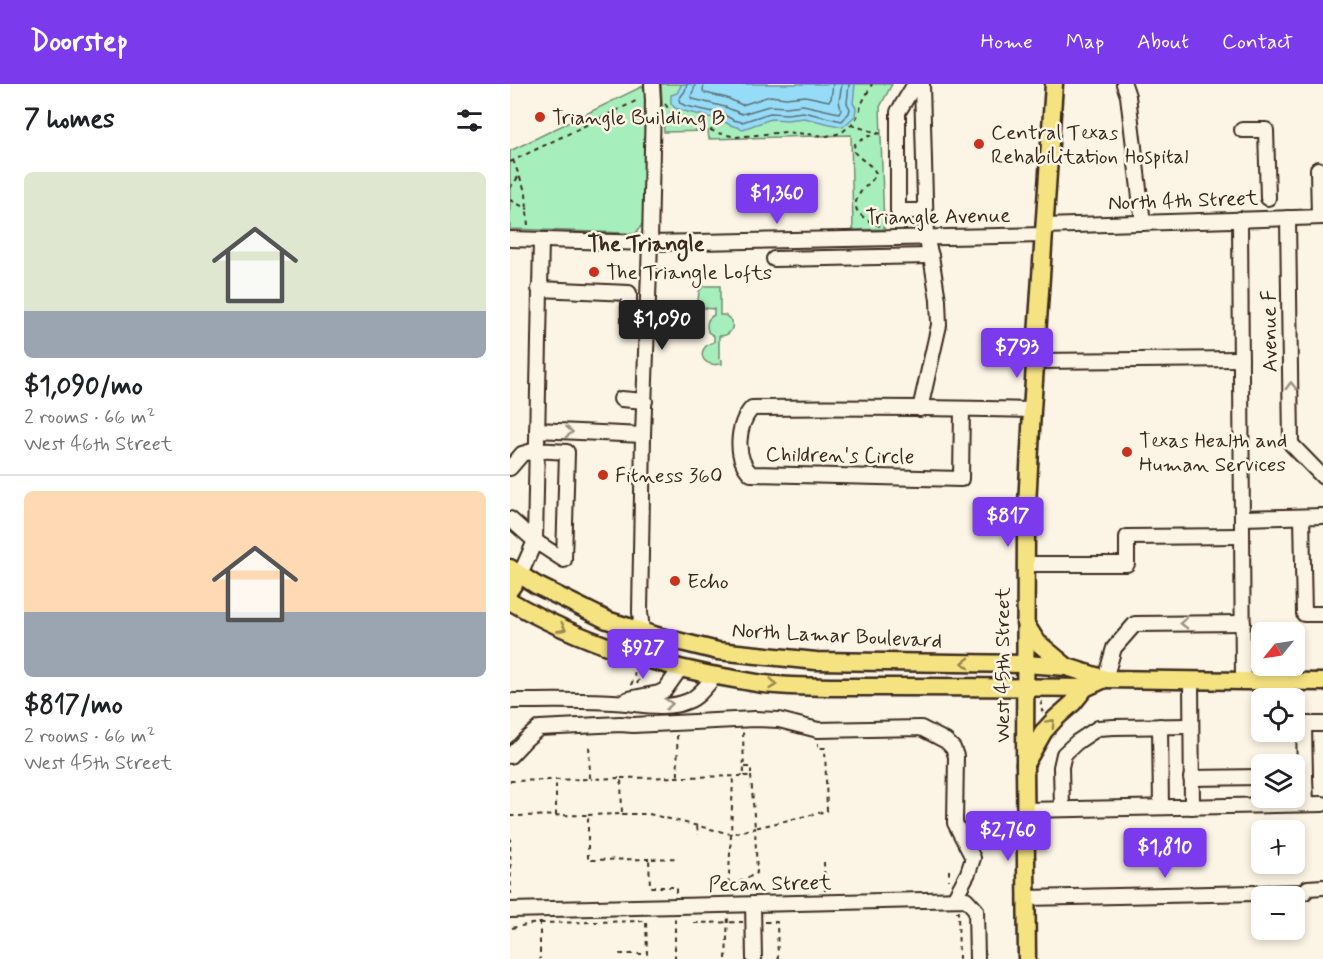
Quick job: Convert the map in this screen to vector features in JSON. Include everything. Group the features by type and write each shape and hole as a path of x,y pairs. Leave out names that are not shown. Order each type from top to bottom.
{"main road":[{"name":"West 45th Street","path":"1028,959 1024,765 1025,564 1032,410 1054,84"},
{"path":"510,589 515,572"},
{"name":"North Lamar Boulevard","path":"515,572 536,585 607,620 639,627 718,651 816,661 1025,664 1067,667 1105,679 1323,682"},
{"name":"North Lamar Boulevard","path":"510,601 568,631 680,669 776,685 1085,687 1105,679"},
{"path":"1025,623 1037,642 1067,667"},
{"path":"680,669 694,659 718,651"},
{"path":"1024,765 1044,731 1073,703 1085,687"}],"street":[{"path":"639,627 647,565 644,435 651,243 654,100 652,84"},
{"path":"915,84 898,112 898,211 925,211"},
{"path":"920,409 939,325 938,300 926,238 922,84"},
{"path":"1124,84 1128,96 1143,223"},
{"path":"1242,130 1266,130 1268,198"},
{"path":"1318,169 1321,217"},
{"name":"North 4th Street","path":"1044,230 1143,223 1321,217"},
{"name":"Avenue F","path":"1288,218 1292,444 1323,477"},
{"path":"1240,219 1243,680"},
{"name":"Triangle Avenue","path":"510,240 651,243 926,238 1044,230"},
{"path":"515,572 535,541 541,240"},
{"path":"774,259 931,256"},
{"path":"539,290 629,293 629,324 647,324"},
{"path":"1035,361 1241,359"},
{"path":"621,399 645,401"},
{"name":"Children's Circle","path":"962,409 961,479 751,474 741,458 742,423 752,408 962,409 1032,410"},
{"path":"537,430 644,435"},
{"path":"510,468 522,454 536,450 567,452 564,560 535,541 510,519"},
{"path":"1242,518 1323,516"},
{"path":"1302,517 1304,614 1323,614"},
{"path":"1025,564 1127,564 1127,537 1242,536"},
{"path":"1105,679 1114,648 1135,624 1243,623"},
{"path":"614,702 665,690 680,669"},
{"path":"510,701 614,702 645,706 683,703 697,696 715,676"},
{"path":"1191,680 1192,807"},
{"path":"510,756 539,728 755,719 779,720 818,730 921,728 946,741 953,748 956,756 955,823 973,858 953,906"},
{"path":"1302,754 1304,724 1323,724"},
{"path":"1160,726 1161,807"},
{"path":"1062,809 1061,767 1064,754 1098,728 1190,726"},
{"path":"1191,778 1251,777"},
{"path":"1305,800 1306,804"},
{"path":"1025,810 1323,804"},
{"path":"1323,887 1308,888 1305,892 1307,895 1323,895"},
{"path":"1026,898 1251,893"},
{"path":"953,906 966,899 976,910 977,959"},
{"path":"753,904 754,959"},
{"name":"Pecan Street","path":"511,915 753,904 953,906"}],"path":[{"path":"663,101 679,120 736,137 785,132 828,136 841,133 851,125 872,84"},
{"path":"528,225 526,193 511,161 638,100"},
{"path":"851,125 882,133 868,136 855,144 853,150 876,173 875,178 859,195 855,208 862,217 883,228"},
{"path":"510,188 519,176"},
{"path":"510,200 528,209"},
{"path":"630,686 634,678 635,661"},
{"path":"1044,698 1041,707 1045,714"},
{"path":"743,726 744,776"},
{"path":"677,735 678,777"},
{"path":"510,816 650,814 731,834 827,811 825,748 818,748 818,741"},
{"path":"589,742 590,779"},
{"path":"729,887 757,873 751,767 744,767"},
{"path":"728,893 733,776"},
{"path":"510,781 751,776"},
{"path":"621,778 622,814"},
{"path":"556,780 556,816"},
{"path":"588,815 588,860 679,858"},
{"path":"697,826 698,835"},
{"path":"510,837 511,894"},
{"path":"649,858 650,887 676,887 676,896"},
{"path":"824,862 825,894"},
{"path":"953,906 958,912 959,959"},
{"path":"726,959 728,914"},
{"path":"511,915 511,928 540,923 646,921 647,954 620,954 620,959"},
{"path":"675,915 675,959"},
{"path":"694,923 748,922"},
{"path":"765,922 777,922 778,959"},
{"path":"540,923 540,959"}],"green space":[{"path":"661,84 892,84 880,107 884,229 853,230 851,135 709,139 708,131 664,132"},
{"path":"643,86 647,102 644,222 633,237 628,236 627,233 510,229 510,151"},
{"path":"704,286 720,286 720,315 725,315 732,321 730,332 719,336 719,359 722,360 722,364 711,364 702,356 706,346 714,342 714,336 708,332 707,326 708,320 714,315 714,309 704,308 698,301 699,291"}],"water":[{"path":"682,84 855,84 853,103 856,108 855,116 843,127 804,118 771,119 743,129 721,120 675,108 671,103 671,95 677,93"}],"place":[{"name":"Triangle Building B","path":"540,117"},
{"name":"Central Texas Rehabilitation Hospital","path":"979,144"},
{"name":"The Triangle Lofts","path":"594,272"},
{"name":"Texas Health and Human Services","path":"1127,452"},
{"name":"Fitness 360","path":"603,475"},
{"name":"Echo","path":"675,581"}],"district":[{"name":"The Triangle","path":"646,243"}]}
